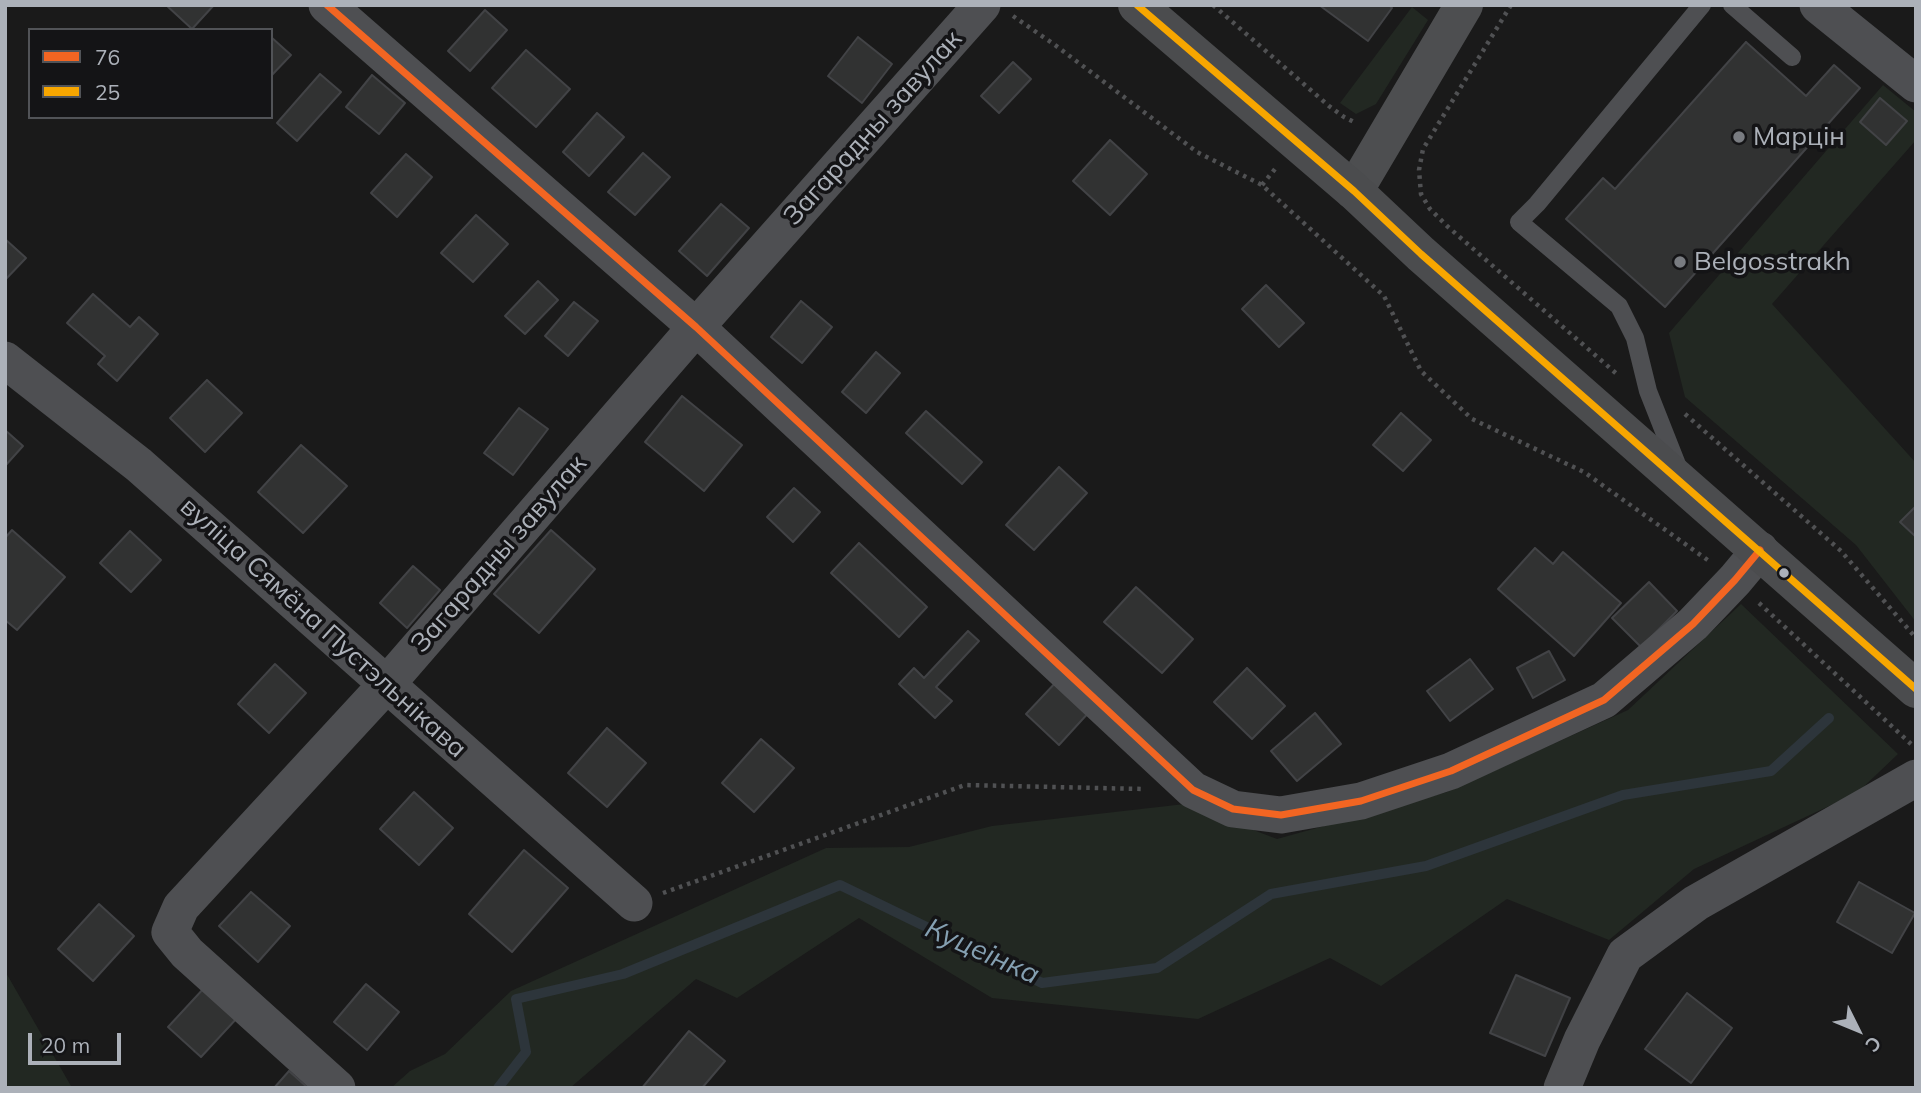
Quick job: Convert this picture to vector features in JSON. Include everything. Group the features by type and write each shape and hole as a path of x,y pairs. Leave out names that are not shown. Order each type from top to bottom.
{"main road":[{"path":"1137,5 1354,191 1916,689"},
{"path":"1354,191 1464,5"}],"street":[{"path":"327,5 696,327 1193,790 1233,809 1281,815 1361,801 1451,771 1604,700 1693,624 1760,550"},
{"path":"1818,5 1916,84"},
{"name":"Загарадны завулак","path":"337,1088 187,953 170,932 181,907 386,685 696,327 996,9"},
{"name":"вуліца Сямёна Пустэльнікава","path":"5,360 139,464 634,903"},
{"path":"1562,1088 1582,1040 1625,955 1696,903 1914,775"}],"lane":[{"path":"1685,487 1648,391 1635,338 1619,306 1519,222 1537,204 1702,5"},
{"path":"1732,5 1792,57"}],"path":[{"path":"1213,5 1329,106 1356,123"},
{"path":"996,9 1055,44 1197,152 1262,185 1384,296 1421,371 1472,419 1584,472 1735,580 1914,775"},
{"path":"634,903 965,785 1193,790"}],"shaded area":[{"path":"1412,7 1428,20 1376,104 1356,114 1340,103"},
{"path":"1883,85 1916,112 1916,140 1772,304 1916,463 1916,622 1856,545 1685,397 1669,333"},
{"path":"1741,604 1898,754 1857,793 1694,869 1609,940 1507,899 1381,986 1330,958 1198,1019 992,998 859,918 737,998 696,979 570,1088 391,1088 410,1071 445,1054 511,991 826,848 909,847 992,826 1185,804 1277,839 1447,792 1628,710"},
{"path":"5,971 71,1086 72,1088 5,1088"}],"building":[{"path":"166,5 214,5 191,28"},
{"path":"1319,5 1389,5 1392,8 1368,41"},
{"path":"485,10 507,30 470,71 448,51"},
{"path":"858,37 892,64 862,103 828,76"},
{"path":"273,39 291,55 273,74"},
{"name":"Марцін","path":"1746,42 1806,96 1834,65 1860,88 1665,307 1566,219 1603,178 1615,189"},
{"path":"526,50 570,89 536,127 492,88"},
{"path":"1013,62 1031,79 999,113 981,96"},
{"path":"320,74 341,92 297,141 277,123"},
{"path":"372,75 405,103 379,134 346,107"},
{"path":"1880,98 1907,121 1886,145 1860,122"},
{"path":"597,113 624,137 589,176 563,152"},
{"path":"1110,140 1147,174 1110,215 1073,181"},
{"path":"643,153 670,177 635,215 608,192"},
{"path":"406,154 432,177 397,217 371,193"},
{"path":"721,204 749,228 707,276 679,251"},
{"path":"476,215 508,244 473,282 441,253"},
{"path":"5,239 26,258 5,280"},
{"path":"538,281 558,300 525,334 505,316"},
{"path":"1266,285 1304,323 1279,347 1242,309"},
{"path":"93,294 130,327 139,317 158,334 117,381 98,364 105,356 67,323"},
{"path":"801,301 832,327 802,363 771,337"},
{"path":"574,302 598,321 568,356 545,336"},
{"path":"876,352 900,373 866,413 842,392"},
{"path":"207,380 242,413 205,452 170,418"},
{"path":"682,396 742,445 704,491 645,442"},
{"path":"519,408 548,429 513,475 484,453"},
{"path":"926,411 982,462 962,484 906,433"},
{"path":"1401,413 1431,440 1403,471 1373,445"},
{"path":"5,430 23,446 5,466"},
{"path":"301,445 347,486 303,533 258,492"},
{"path":"1059,467 1087,493 1034,550 1006,525"},
{"path":"794,488 820,512 793,542 767,517"},
{"path":"1916,506 1916,537 1900,522"},
{"path":"12,530 65,577 17,630 5,620 5,538"},
{"path":"551,530 595,569 539,633 494,594"},
{"path":"130,531 161,560 131,592 100,563"},
{"path":"859,543 927,607 899,637 831,573"},
{"path":"1535,548 1553,564 1563,552 1621,603 1574,656 1498,589"},
{"path":"413,566 440,590 407,628 380,603"},
{"path":"1649,582 1677,611 1641,647 1612,618"},
{"path":"1136,587 1193,639 1162,673 1104,622"},
{"path":"968,631 979,641 936,687 952,701 935,718 899,684 914,668 924,678"},
{"path":"1549,651 1565,680 1533,698 1517,668"},
{"path":"1470,659 1493,689 1450,721 1427,691"},
{"path":"275,664 306,693 269,733 238,704"},
{"path":"1247,668 1285,706 1252,739 1214,702"},
{"path":"1058,680 1091,710 1059,745 1026,714"},
{"path":"1315,713 1341,744 1297,781 1271,751"},
{"path":"607,728 646,763 607,807 568,773"},
{"path":"761,739 794,768 754,812 722,783"},
{"path":"414,792 453,828 419,865 380,829"},
{"path":"524,850 568,888 512,952 469,914"},
{"path":"1859,882 1915,913 1892,953 1837,922"},
{"path":"251,892 290,926 258,962 219,926"},
{"path":"99,904 134,936 93,981 58,949"},
{"path":"1516,975 1570,998 1545,1056 1490,1033"},
{"path":"366,984 399,1012 367,1050 334,1022"},
{"path":"205,987 238,1017 201,1057 168,1027"},
{"path":"1687,993 1732,1028 1691,1083 1645,1049"},
{"path":"689,1031 725,1061 702,1088 642,1088"},
{"path":"289,1071 308,1088 274,1088"}],"waterway":[{"name":"Куцеінка","path":"498,1088 526,1052 516,999 623,974 840,885 1042,983 1157,968 1271,894 1426,866 1623,795 1771,771 1829,718"}],"transit line":[{"name":"76","path":"327,5 696,327 1193,790 1233,809 1281,815 1361,801 1451,771 1604,700 1693,624 1760,550"},
{"name":"25","path":"1137,5 1354,191 1421,254 1916,689"}],"place":[{"name":"Марцін","path":"1739,137"},
{"name":"Belgosstrakh","path":"1680,262"}]}
